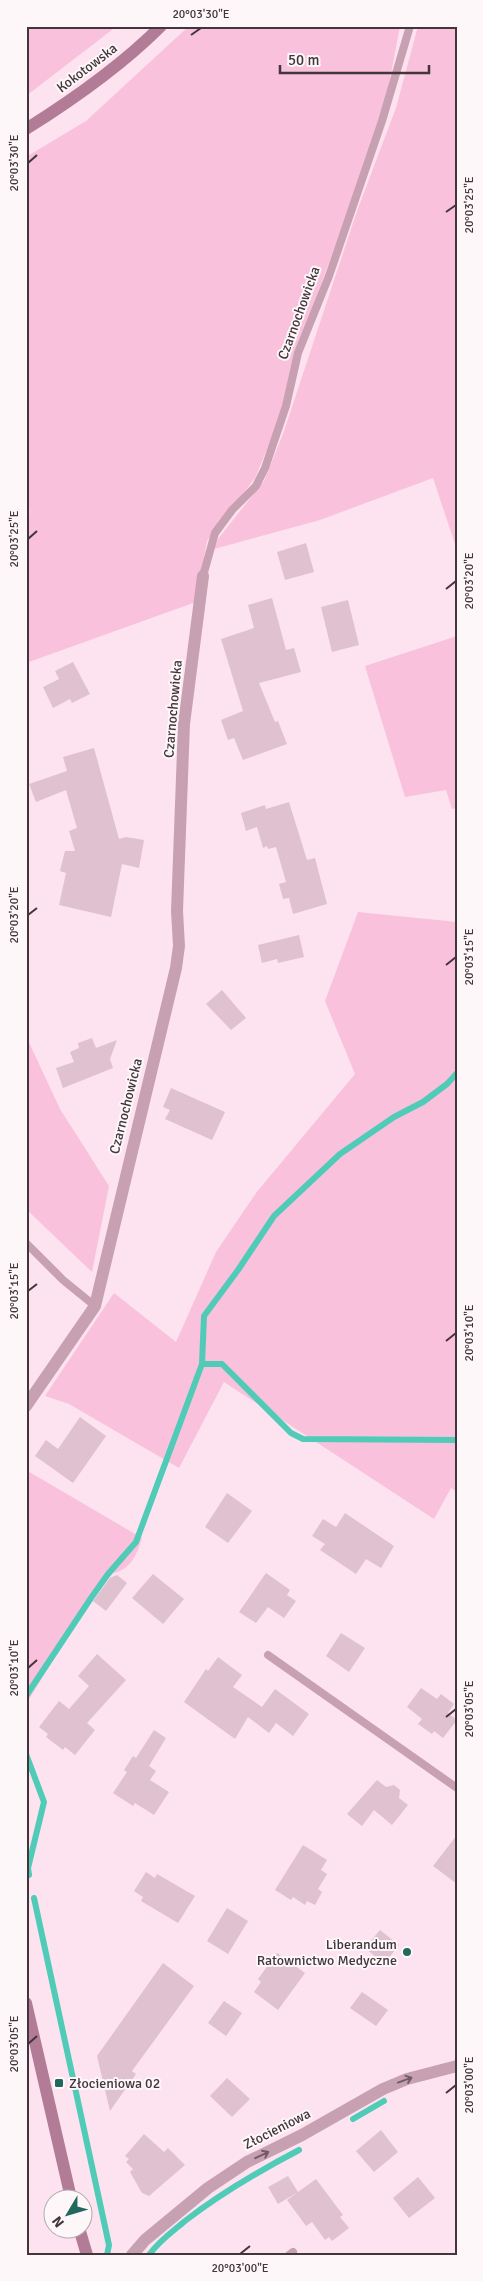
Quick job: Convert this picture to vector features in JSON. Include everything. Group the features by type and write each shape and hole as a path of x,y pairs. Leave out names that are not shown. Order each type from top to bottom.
{"street":[{"name":"Kokotowska","path":"26,129 77,95 137,48 161,26"},
{"name":"Czarnochowicka","path":"26,1406 95,1306 179,946 177,911 184,724 203,576"},
{"path":"26,2003 69,2188"},
{"name":"Złocieniowa","path":"132,2255 145,2240 220,2180 247,2162 302,2135 383,2088 414,2076 457,2066"},
{"path":"82,2238 87,2255"}],"lane":[{"name":"Czarnochowicka","path":"203,576 215,533 232,510 256,486 265,468 286,406 298,353 329,276 379,130 410,26"},
{"path":"26,1243 63,1280 95,1306"},
{"path":"268,1655 457,1788"}],"shaded area":[{"path":"26,26 117,26 26,96"},
{"path":"189,26 400,26 384,111 315,301 277,425 255,478 207,541 196,602 26,663 26,518 32,509 26,516 26,157 86,121"},
{"path":"418,26 457,26 457,550 433,478 320,520 214,549 218,539 264,481 283,434 357,211 396,108"},
{"path":"457,636 457,808 452,809 446,790 405,797 365,666"},
{"path":"358,912 457,922 457,1492 451,1488 434,1519 224,1382 179,1468 69,1404 45,1396 114,1293 176,1342 216,1252 256,1193 355,1074 325,1001"},
{"path":"26,1036 60,1109 109,1186 92,1272 26,1209"},
{"path":"26,1470 142,1538 138,1550 129,1565 113,1573 79,1618 26,1704"}],"building":[{"path":"306,543 314,572 285,580 277,552"},
{"path":"272,598 286,650 294,648 301,672 259,683 275,722 278,721 287,744 243,760 234,738 228,740 221,720 243,711 221,639 254,628 248,605"},
{"path":"348,600 359,645 332,652 321,607"},
{"path":"73,662 90,694 72,703 70,699 53,708 43,687 59,679 55,671"},
{"path":"94,748 119,839 126,837 144,840 139,868 122,864 111,917 59,905 66,873 60,871 65,851 75,851 69,831 77,828 66,790 36,802 29,784 67,771 63,757"},
{"path":"289,802 307,860 315,858 327,904 293,914 289,898 283,899 279,884 286,882 276,847 268,849 267,846 263,848 257,827 246,831 241,813 265,805 266,809"},
{"path":"299,935 304,957 278,963 277,959 262,963 258,945"},
{"path":"222,990 246,1018 231,1030 206,1004"},
{"path":"92,1038 96,1048 117,1040 110,1059 113,1068 63,1088 56,1068 74,1062 70,1052 79,1048 78,1043"},
{"path":"171,1088 225,1112 212,1140 165,1119 170,1110 163,1107"},
{"path":"80,1417 106,1436 73,1483 35,1456 46,1440 58,1449"},
{"path":"227,1493 252,1511 228,1543 205,1527"},
{"path":"345,1513 394,1546 381,1568 366,1559 356,1574 320,1550 325,1544 312,1536 323,1519 336,1527"},
{"path":"266,1573 290,1590 287,1595 296,1601 284,1618 268,1607 256,1623 239,1612"},
{"path":"153,1574 184,1599 163,1624 132,1598"},
{"path":"117,1575 127,1583 106,1611 93,1601 110,1578"},
{"path":"341,1633 365,1648 349,1672 326,1656"},
{"path":"97,1654 126,1680 87,1723 95,1730 75,1755 65,1747 63,1750 46,1737 48,1734 39,1727 59,1701 69,1709 89,1686 78,1676"},
{"path":"218,1657 242,1675 233,1687 262,1707 275,1689 309,1714 293,1736 276,1723 269,1733 248,1717 235,1739 184,1702 206,1669 208,1671"},
{"path":"421,1688 437,1699 441,1694 454,1704 448,1713 457,1720 443,1738 434,1731 432,1734 418,1724 422,1719 407,1707"},
{"path":"154,1730 166,1738 149,1766 156,1771 150,1780 169,1792 154,1815 135,1803 133,1806 113,1793 127,1772 124,1770 133,1756 136,1758"},
{"path":"377,1780 386,1787 394,1785 400,1790 399,1798 408,1805 392,1825 374,1810 362,1826 347,1814"},
{"path":"457,1835 457,1884 433,1866"},
{"path":"303,1845 327,1860 321,1870 327,1874 318,1889 322,1892 315,1905 307,1901 305,1905 293,1897 291,1900 275,1890"},
{"path":"146,1872 155,1878 157,1874 195,1896 178,1923 141,1901 143,1897 134,1891"},
{"path":"227,1908 248,1921 228,1954 207,1941"},
{"path":"380,1930 399,1945 384,1964 365,1948"},
{"path":"277,1953 305,1973 278,2010 254,1992 261,1982 258,1979"},
{"path":"163,1963 194,1986 132,2071 136,2074 110,2111 97,2056"},
{"path":"362,1992 388,2010 376,2026 350,2008"},
{"path":"224,2001 242,2013 226,2036 208,2023"},
{"path":"227,2078 250,2099 232,2117 210,2096"},
{"path":"381,2130 398,2152 374,2172 356,2151"},
{"path":"144,2134 164,2152 168,2148 185,2165 149,2196 142,2193 130,2172 133,2169 126,2162 129,2159 125,2156"},
{"path":"288,2176 298,2192 278,2204 268,2187"},
{"path":"418,2177 435,2198 409,2218 393,2198"},
{"path":"316,2179 343,2215 340,2217 349,2228 332,2241 329,2237 325,2240 312,2222 306,2226 287,2200"}],"waterway":[{"path":"26,1696 108,1574 136,1542 202,1364 204,1316 274,1216 340,1154 394,1117 423,1102 447,1084 457,1073"},
{"path":"202,1364 222,1364 291,1433 303,1439 457,1440"},
{"path":"26,1754 44,1802 28,1868 29,1875"},
{"path":"34,1898 109,2245 107,2255"},
{"path":"353,2119 384,2101"},
{"path":"149,2255 157,2245 212,2201 255,2174 299,2150"}],"place":[{"name":"Liberandum Ratownictwo Medyczne","path":"407,1952"},
{"name":"Złocieniowa 02","path":"59,2083"}]}
